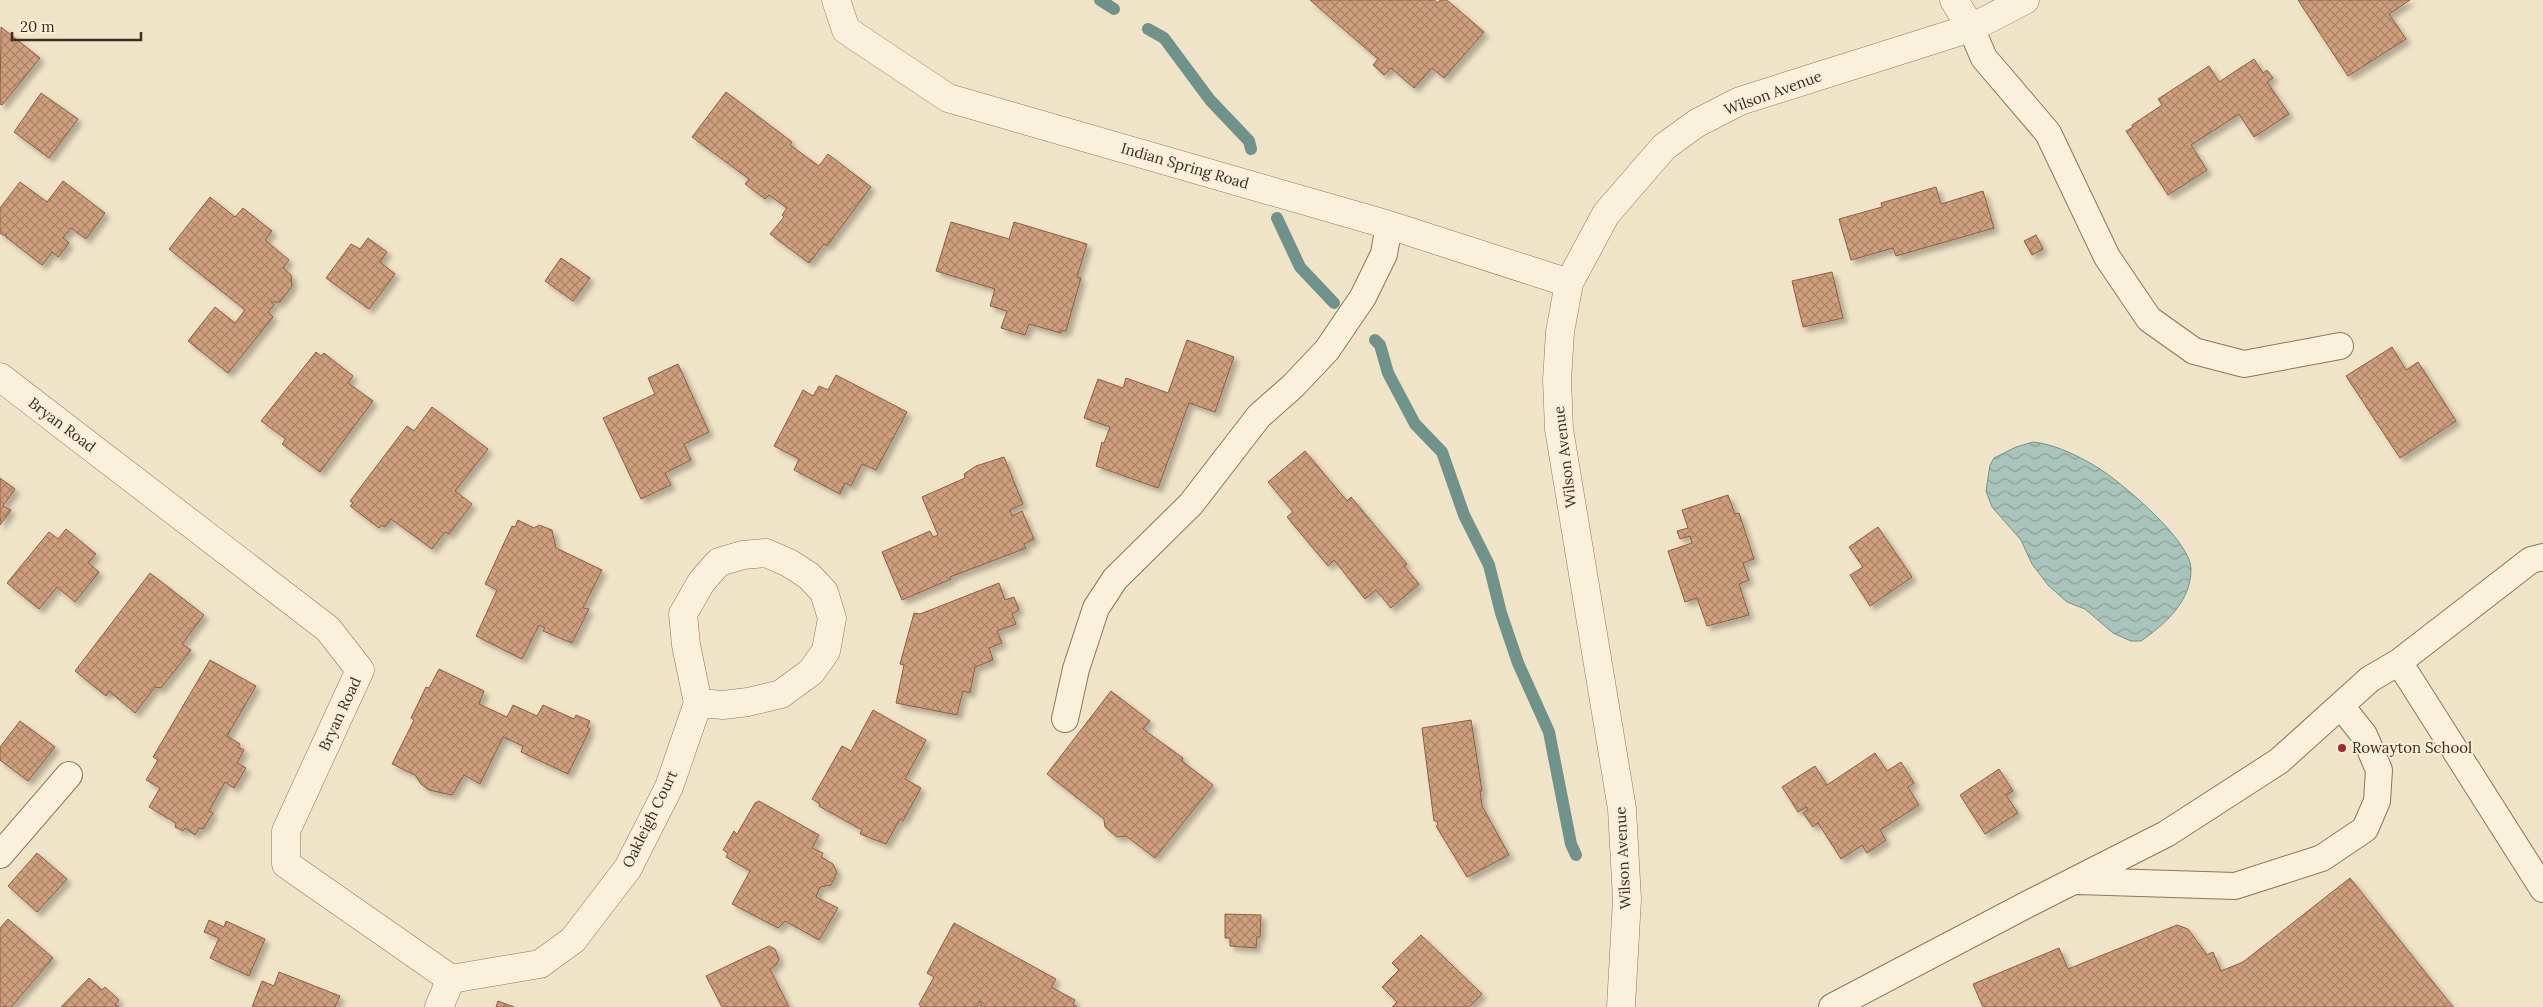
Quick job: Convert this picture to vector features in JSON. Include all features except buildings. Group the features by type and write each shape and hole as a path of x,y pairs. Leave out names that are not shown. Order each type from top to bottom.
{"street":[{"name":"Indian Spring Road","path":"836,0 846,30 948,98 1390,225 1569,283"},
{"path":"1954,0 1971,28"},
{"name":"Wilson Avenue","path":"1621,1007 1627,899 1622,809 1559,429 1557,380 1560,332 1569,283 1606,214 1664,147 1697,123 1740,101 1971,28 2025,0"},
{"name":"Bryan Road","path":"0,377 328,629 360,670 286,831 286,864 451,979"},
{"path":"766,553 789,563 809,576 824,592 832,618 826,651 811,672 780,694 723,706 698,703 686,645 683,614 702,581 719,562 743,555 766,553"},
{"name":"Oakleigh Court","path":"451,979 540,964 573,940 628,868 669,787 698,703"},
{"path":"439,1007 451,979"}],"lane":[{"path":"1971,28 1984,58 2048,133 2107,258 2149,319 2194,351 2244,364 2340,346"},
{"path":"1065,719 1076,669 1096,608 1115,579 1191,504 1259,416 1293,386 1327,350 1363,297 1384,254 1390,225"},
{"path":"1832,1007 2166,834 2279,761 2370,679 2399,662 2531,560 2543,557"},
{"path":"2399,662 2543,889"},
{"path":"2074,881 2235,886 2322,858 2365,829 2377,801 2379,770 2364,735 2341,706"},
{"path":"0,855 69,775"}],"water":[{"path":"2033,442 2050,445 2068,452 2093,464 2111,476 2154,514 2180,544 2188,557 2191,569 2190,581 2182,602 2159,627 2141,641 2131,641 2113,633 2085,609 2067,602 2048,585 2032,564 2021,540 1992,507 1986,491 1990,465 1994,458 2016,447"}],"waterway":[{"path":"1100,0 1114,9"},
{"path":"1148,29 1164,38 1210,100 1249,141 1251,149"},
{"path":"1277,218 1300,267 1334,303"},
{"path":"1375,340 1380,345 1388,373 1415,424 1442,452 1464,515 1489,565 1501,613 1518,663 1549,732 1571,844 1576,855"}],"place":[{"name":"Rowayton School","path":"2342,748"}]}
